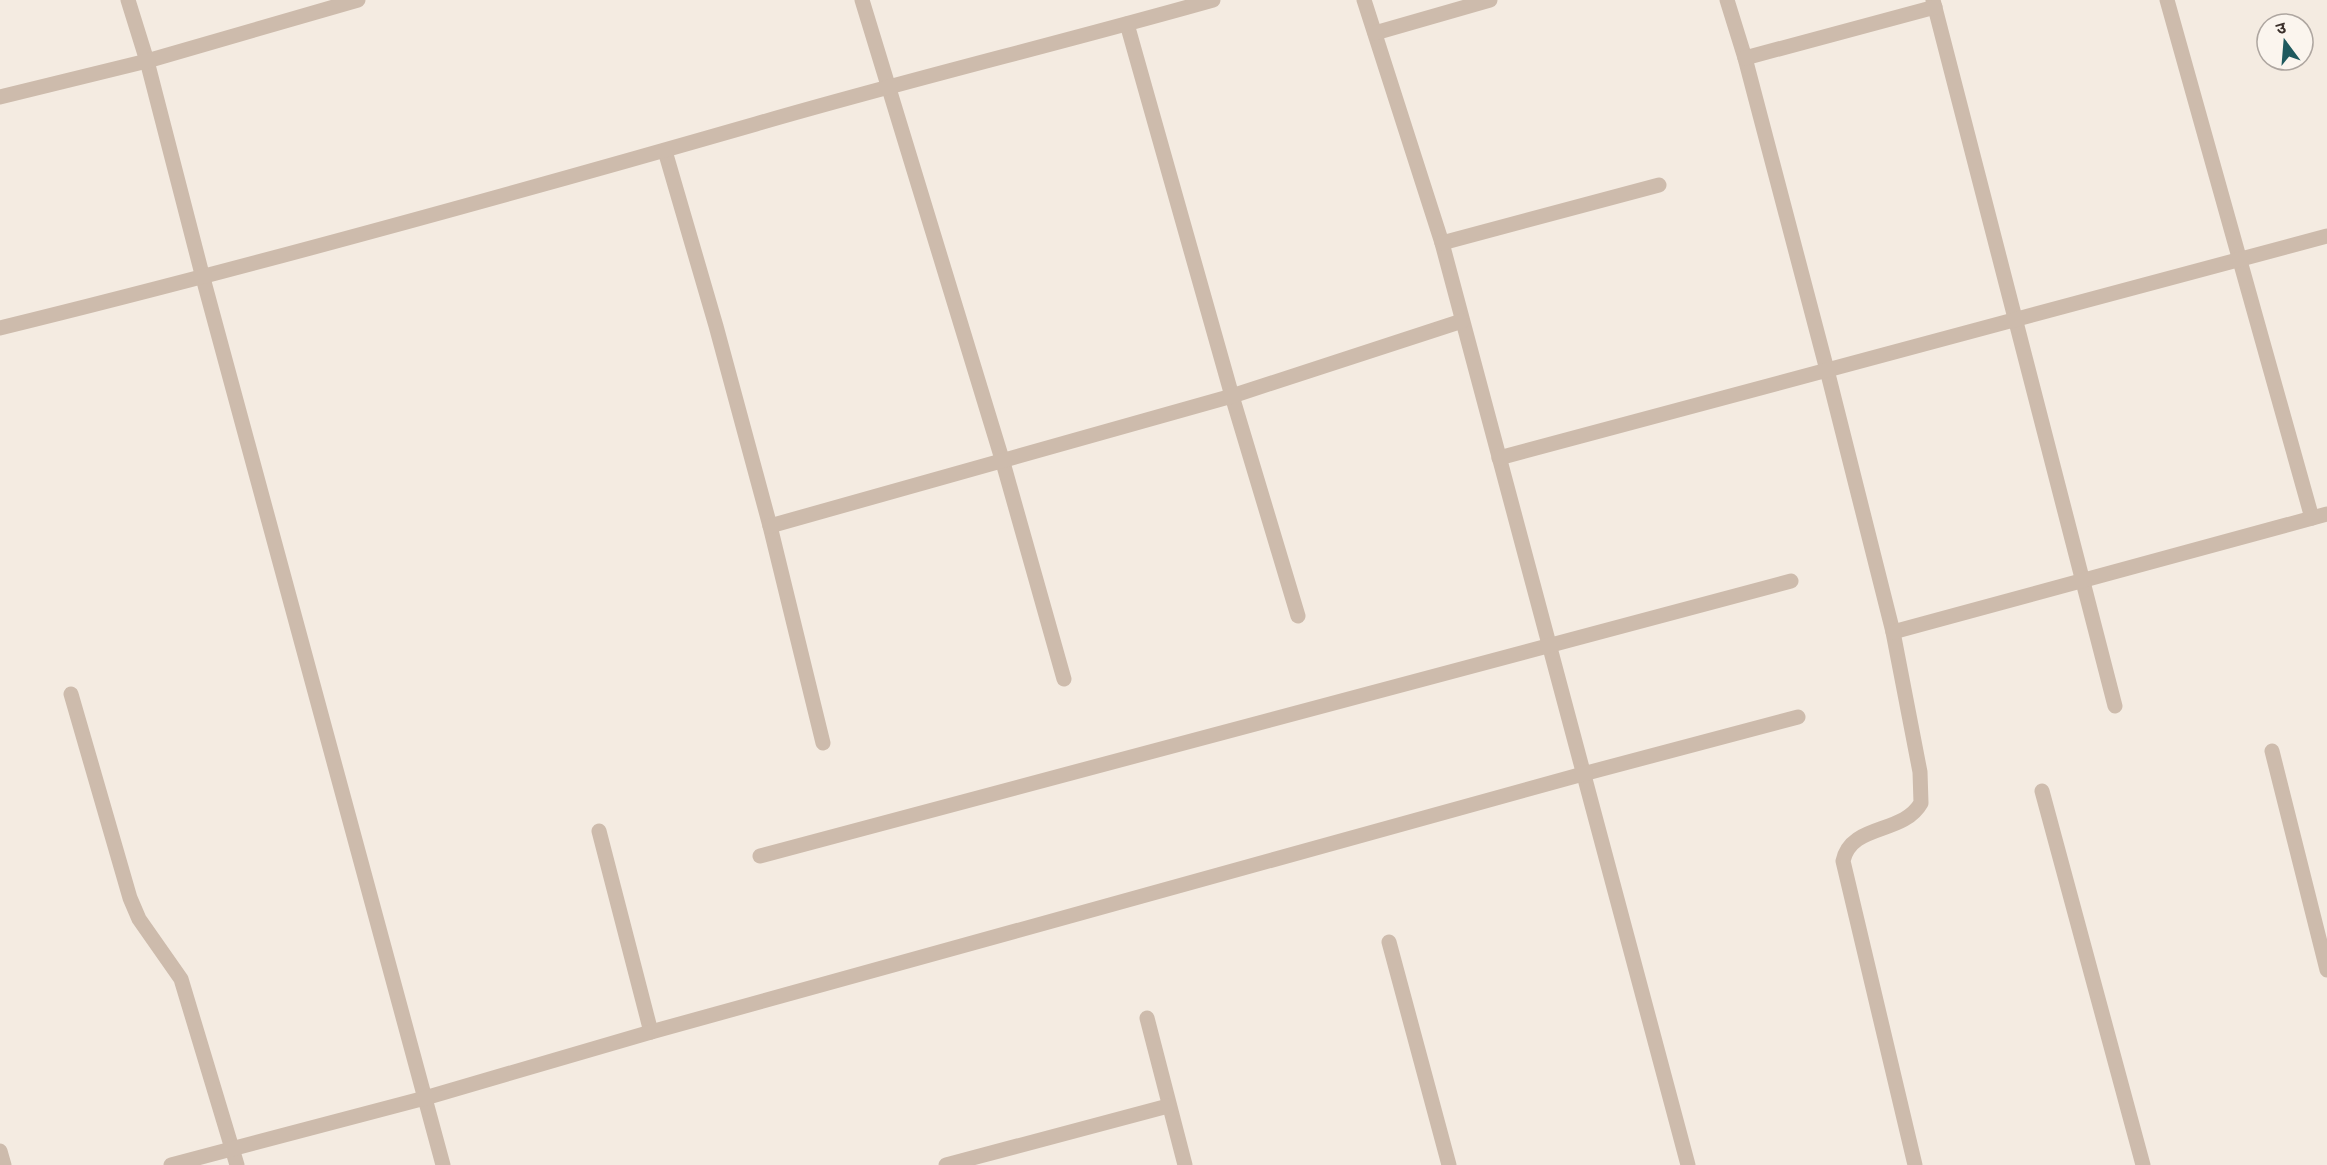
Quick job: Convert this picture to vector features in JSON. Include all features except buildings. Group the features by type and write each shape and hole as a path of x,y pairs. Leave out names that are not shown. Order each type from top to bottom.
{"street":[{"path":"128,0 147,61 202,278 443,1165"},
{"path":"0,97 147,61 358,0"},
{"path":"862,0 1002,459 1064,679"},
{"path":"0,328 202,278 665,151 758,123 1213,0"},
{"path":"1364,0 1442,243 1688,1165"},
{"path":"1375,33 1490,0"},
{"path":"1727,0 1745,58 1827,370 1893,632 1920,772 1921,803 1912,815 1854,840 1845,851 1843,861 1915,1165"},
{"path":"2167,0 2312,518"},
{"path":"1745,58 1934,3 2115,706"},
{"path":"1127,24 1232,396 1298,616"},
{"path":"665,151 716,326 770,526 823,743"},
{"path":"1442,243 1659,185"},
{"path":"1499,458 2327,236"},
{"path":"770,526 1232,396 1462,321"},
{"path":"1893,632 2327,514"},
{"path":"760,856 1791,581"},
{"path":"72,694 130,898 139,919 181,979 237,1165"},
{"path":"171,1165 425,1098 651,1032 1583,774 1798,717"},
{"path":"2272,751 2327,970"},
{"path":"2042,791 2144,1165"},
{"path":"599,831 651,1032"},
{"path":"1389,942 1449,1165"},
{"path":"1147,1018 1185,1165"},
{"path":"946,1165 1168,1106"},
{"path":"0,1151 4,1165"}]}
